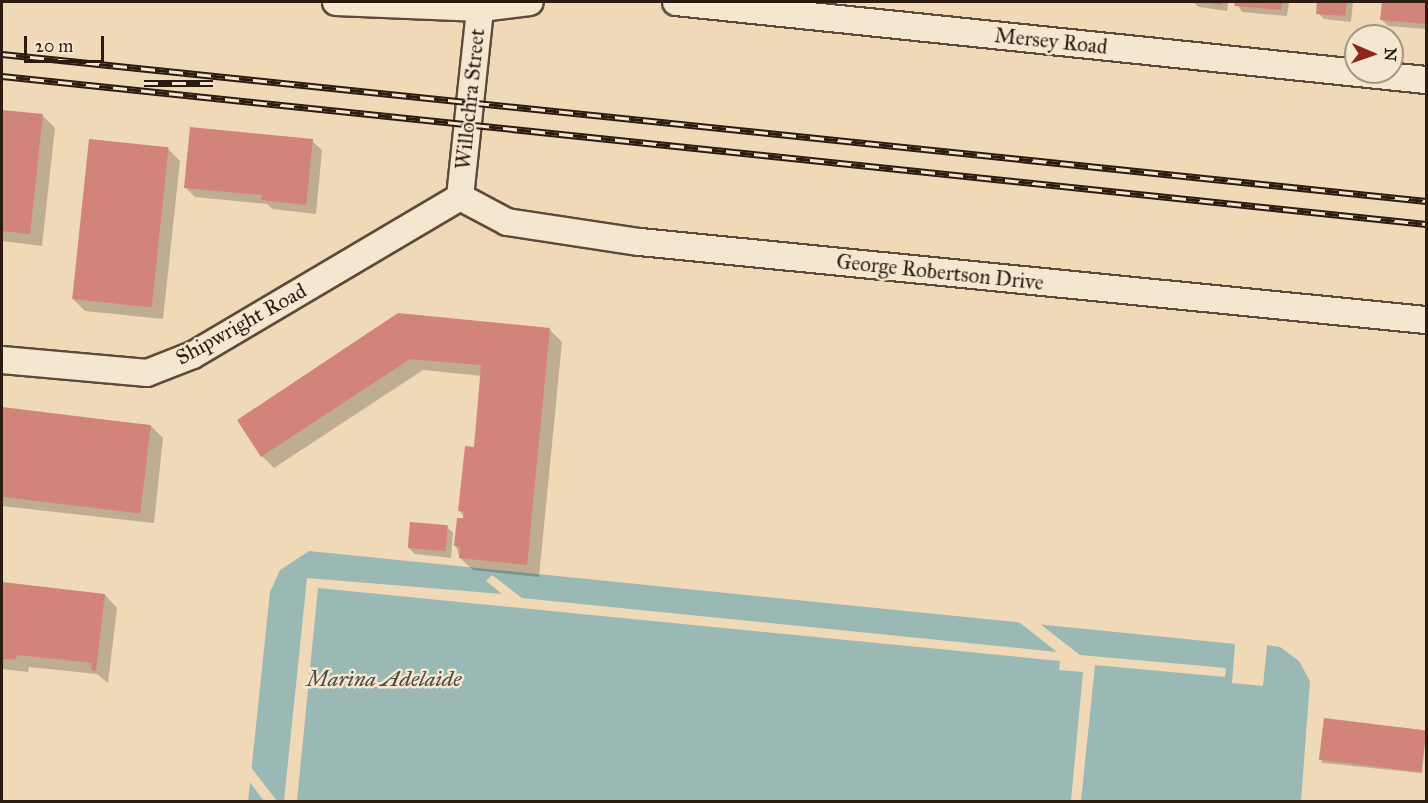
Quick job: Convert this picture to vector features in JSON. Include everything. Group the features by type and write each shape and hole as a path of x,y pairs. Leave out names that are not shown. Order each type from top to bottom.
{"street":[{"path":"336,2 481,5 530,2"},
{"name":"Mersey Road","path":"676,2 1426,80"},
{"name":"Willochra Street","path":"460,197 481,5"},
{"name":"George Robertson Drive","path":"460,197 507,222 640,242 1426,320"},
{"name":"Shipwright Road","path":"2,360 147,373 193,355 460,197"}],"water":[{"name":"Marina Adelaide","path":"309,551 1235,644 1232,683 1263,686 1267,645 1280,647 1299,661 1310,681 1301,801 248,802 270,592 280,570"}],"pier":[{"path":"492,575 522,598 1057,652 1015,619 1035,620 1080,655 1226,668 1225,677 1095,665 1081,801 1071,801 1083,672 1059,670 1060,661 318,588 297,801 284,801 307,578 502,594 486,581"},
{"path":"250,766 277,801 264,801 249,781"}],"building":[{"path":"1205,2 1222,2 1221,5"},
{"path":"1235,2 1282,2 1281,10 1234,6"},
{"path":"1317,2 1347,2 1345,16 1316,14"},
{"path":"1382,2 1426,2 1426,24 1380,20"},
{"path":"2,110 43,114 30,234 2,231"},
{"path":"190,127 313,139 306,205 261,200 262,195 184,188"},
{"path":"89,139 169,147 152,307 72,299"},
{"path":"398,313 550,328 527,565 459,558 460,547 454,546 457,518 463,518 464,512 458,511 465,446 474,447 481,365 410,359 261,457 237,420"},
{"path":"2,407 151,425 140,514 2,497"},
{"path":"410,522 448,525 446,551 408,548"},
{"path":"2,582 105,594 96,671 91,670 92,663 17,655 16,660 2,659"},
{"path":"1324,718 1426,731 1421,772 1319,760"}],"railway":[{"path":"2,54 1426,201"},
{"path":"2,76 1426,224"},
{"path":"144,83 213,83"}]}
